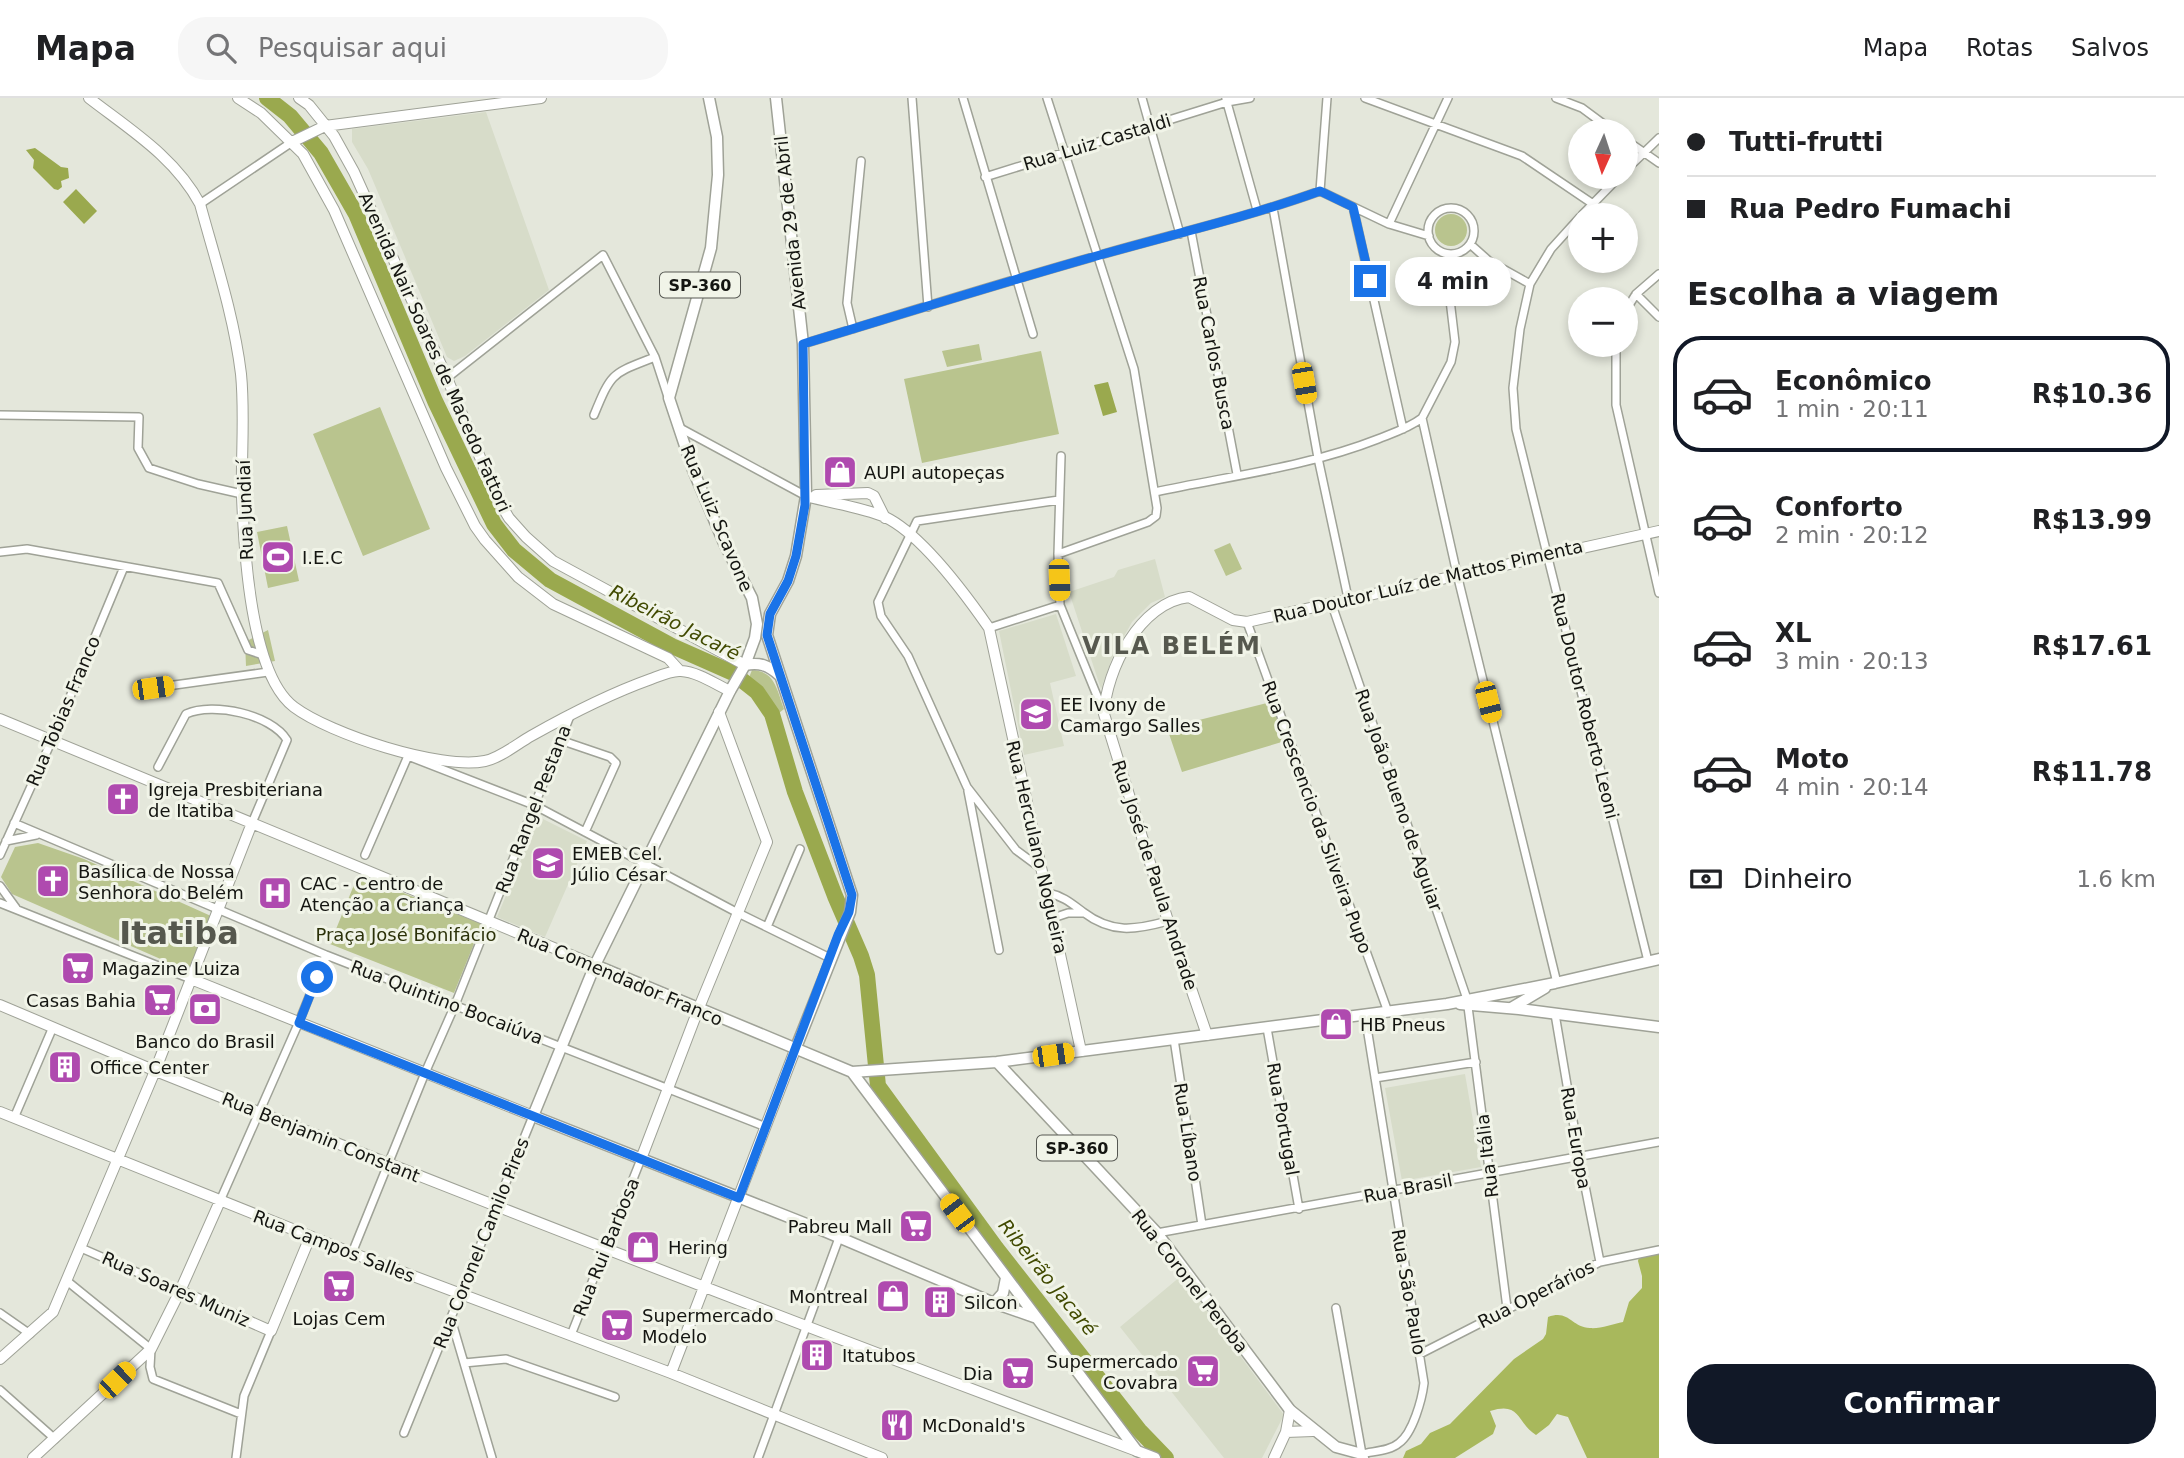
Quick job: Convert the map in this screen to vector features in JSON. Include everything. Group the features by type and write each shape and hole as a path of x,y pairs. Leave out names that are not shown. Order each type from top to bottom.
{"main road":[{"name":"Rua Jundiaí","path":"89,98 176,168 200,204 225,298 241,374 242,494 247,565 258,640 268,672 286,701 318,722 408,756 467,763 487,761 570,713 621,690 679,670"},
{"path":"238,98 261,113 294,141 334,210 446,468 475,526 485,540 518,577 553,604 668,658 679,670 731,688"},
{"name":"Avenida Nair Soares de Macedo Fattori","path":"299,98 334,136 354,172 447,378 497,498 509,518 553,561 744,667"},
{"path":"294,141 323,127 541,98"},
{"name":"SP-360","path":"669,398 711,248 718,175 717,137 709,98"},
{"name":"Avenida 29 de Abril","path":"776,98 803,344 806,496 796,556 788,581 770,614 767,635 781,677"},
{"name":"Rua Luiz Scavone","path":"669,398 693,470 752,598 757,624 755,638 744,667 719,712"},
{"path":"806,496 868,493 874,496 885,518"},
{"name":"Rua Herculano Nogueira","path":"806,496 885,518 909,534 960,586 989,628 1081,1051"},
{"path":"863,512 877,504"},
{"name":"Rua Doutor Luíz de Mattos Pimenta","path":"1247,622 1659,531"},
{"path":"1104,714 1105,695 1112,673 1133,634 1144,621 1170,602 1189,597 1233,620 1247,622"},
{"path":"752,598 758,604 775,605"},
{"path":"671,1373 849,912 852,895 781,677 771,667 757,662 744,667"},
{"path":"641,1159 766,842 719,712"},
{"name":"Rua Coronel Camilo Pires","path":"533,1116 594,965 719,712"},
{"name":"Rua José de Paula Andrade","path":"1104,714 1207,1035"},
{"name":"Rua Comendador Franco","path":"0,719 852,1072"},
{"path":"0,1359 53,1312 155,1071 252,823"},
{"path":"852,1072 998,1062 1467,1002 1654,960"},
{"path":"191,979 1037,1318"},
{"path":"1511,1008 1556,983"},
{"path":"1511,1008 1513,993 1517,989"},
{"path":"1467,1002 1659,1027"},
{"name":"Rua Benjamin Constant","path":"0,1005 155,1071 605,1250 1137,1451"},
{"name":"Rua Coronel Peroba","path":"998,1062 1157,1233 1290,1410 1336,1447 1363,1456"},
{"path":"852,1072 1137,1451 1155,1458"},
{"name":"Rua Campos Salles","path":"0,1112 310,1237 671,1373 866,1455 882,1458"},
{"path":"33,1458 151,1349 180,1292 220,1201"},
{"path":"271,1331 310,1237"},
{"path":"994,1303 1003,1293 1006,1278"},
{"name":"Rua Soares Muniz","path":"180,1292 271,1331"},
{"path":"1274,1458 1286,1432 1290,1410"},
{"path":"1286,1432 1313,1431"}],"street":[{"path":"912,98 928,307"},
{"path":"963,98 1032,334"},
{"path":"1047,98 1134,369 1155,492 1156,516 1148,522 1058,555"},
{"path":"1142,98 1180,234"},
{"name":"Rua Luiz Castaldi","path":"985,177 1227,100 1250,98"},
{"path":"1320,191 1327,98"},
{"path":"1365,98 1522,156 1592,203"},
{"path":"1389,224 1448,98"},
{"path":"1556,98 1582,108 1597,119"},
{"path":"1227,100 1256,210"},
{"path":"1638,157 1659,138"},
{"path":"200,204 294,141"},
{"path":"1638,150 1659,163"},
{"path":"853,329 848,303 861,161"},
{"name":"Rua Doutor Roberto Leoni","path":"1594,203 1607,189"},
{"path":"803,344 1099,255 1191,231 1256,210 1273,208 1320,191 1389,224 1429,236"},
{"path":"1353,207 1403,429"},
{"path":"1273,208 1318,458 1348,598"},
{"path":"1448,208 1469,216 1473,223 1470,244 1451,254 1437,248 1429,236 1429,228 1435,215 1448,208"},
{"name":"Rua Carlos Busca","path":"1191,231 1237,474"},
{"name":"Rua Doutor Roberto Leoni","path":"1568,231 1551,250 1530,284 1520,329 1513,388 1516,429 1654,960"},
{"path":"1470,244 1489,261 1530,284"},
{"path":"447,378 603,254 656,357 669,398"},
{"path":"1155,492 1318,458 1359,446 1403,429 1422,418 1451,362 1455,342 1448,283 1451,254"},
{"path":"1638,293 1659,274"},
{"path":"1638,297 1659,317"},
{"path":"594,415 608,382 620,370 656,357"},
{"path":"1616,357 1616,405 1659,593"},
{"path":"0,415 139,418 138,447 149,468 198,484 242,494"},
{"path":"1422,418 1556,983"},
{"path":"680,428 806,496"},
{"path":"1061,456 1058,555 1060,605 1104,714"},
{"path":"999,950 967,787 908,656 881,616 878,608 879,597 917,521 1059,500"},
{"path":"0,552 27,549 218,583 248,650 263,655"},
{"name":"Rua Tobias Franco","path":"0,853 52,740 124,567"},
{"name":"Rua João Bueno de Aguiar","path":"1331,602 1467,1002"},
{"path":"989,628 1060,605"},
{"name":"Rua Crescencio da Silveira Pupo","path":"1247,622 1388,1012"},
{"path":"153,688 268,672"},
{"path":"158,767 186,714 194,710 244,713 280,729 287,740 252,823"},
{"name":"Rua Rangel Pestana","path":"352,1253 455,1005 570,713"},
{"path":"560,740 610,757 616,763 585,832"},
{"path":"365,855 408,756 534,806 830,958"},
{"path":"967,787 1016,850 1039,867"},
{"name":"Rua Quintino Bocaiúva","path":"14,823 326,955 766,1127"},
{"path":"6,841 41,834"},
{"path":"767,927 800,849"},
{"path":"0,886 17,910"},
{"path":"1048,893 1065,898 1084,913 1115,929 1141,928 1168,920"},
{"path":"0,903 191,979"},
{"path":"1054,918 1068,913 1084,913"},
{"path":"220,1201 299,1023 326,955"},
{"name":"Rua Itália","path":"1467,1002 1507,1308"},
{"name":"Rua Europa","path":"1555,1014 1600,1262"},
{"name":"Rua São Paulo","path":"1363,1456 1400,1443 1422,1398 1424,1383 1365,1015"},
{"path":"14,1118 53,1027"},
{"name":"Rua Portugal","path":"1267,1028 1299,1209"},
{"name":"Rua Líbano","path":"1174,1039 1202,1225"},
{"path":"1375,1078 1476,1062"},
{"name":"Rua Coronel Camilo Pires","path":"404,1433 533,1116"},
{"name":"Rua Brasil","path":"1157,1233 1659,1142"},
{"name":"Rua Rui Barbosa","path":"571,1335 641,1159"},
{"path":"758,1458 839,1238"},
{"name":"Rua Soares Muniz","path":"82,1248 180,1292"},
{"name":"Rua Operários","path":"1420,1354 1600,1262 1659,1251"},
{"path":"67,1281 151,1349 149,1367 153,1379 241,1414"},
{"path":"1336,1308 1363,1456"},
{"path":"0,1313 30,1334"},
{"path":"450,1318 492,1458"},
{"path":"236,1458 244,1396 271,1331"},
{"path":"464,1363 506,1359 615,1397"},
{"path":"0,1390 55,1439"}],"shaded area":[{"path":"486,112 549,290 465,356 454,361 447,357 368,169 352,142 352,129"},
{"path":"35,148 61,167 68,168 69,178 61,181 62,187 58,190 33,168 34,160 26,150"},
{"path":"76,189 97,211 84,224 63,202"},
{"path":"1108,382 1117,412 1103,416 1094,385"},
{"path":"1155,559 1165,597 1151,603 1132,622 1112,658 1101,689 1069,592 1114,577 1118,570"},
{"name":"EE Ivony de Camargo Salles","path":"1056,614 1076,676 1050,683 1064,746 1024,755 999,631"},
{"name":"EMEB Cel. Júlio César","path":"539,817 587,841 545,937 497,917"},
{"path":"1465,1074 1481,1167 1402,1181 1385,1088"},
{"path":"1659,1252 1659,1458 1587,1458 1568,1417 1557,1414 1549,1425 1536,1435 1513,1411 1500,1409 1490,1411 1496,1426 1493,1434 1455,1458 1403,1458 1406,1451 1421,1444 1430,1433 1450,1424 1514,1359 1543,1339 1548,1317 1561,1315 1578,1325 1590,1328 1623,1322 1629,1302 1642,1288 1639,1257"},
{"name":"Supermercado Covabra","path":"1181,1276 1284,1415 1262,1458 1224,1458 1120,1327"}],"green space":[{"path":"1451,214 1462,219 1467,230 1462,241 1451,246 1440,241 1435,230 1440,219"},
{"path":"979,344 982,360 947,367 942,351"},
{"path":"1041,351 1059,434 922,463 904,379"},
{"path":"380,407 430,529 363,556 313,434"},
{"name":"I.E.C","path":"287,526 299,581 268,588 257,532"},
{"path":"1230,543 1242,569 1226,576 1214,550"},
{"path":"268,630 275,661 246,666 245,642"},
{"path":"752,670 766,674 774,683 784,709 779,713 761,689 748,680"},
{"path":"1271,702 1285,741 1182,772 1167,728"},
{"path":"38,843 84,859 211,916 188,971 12,894 1,877 15,847"},
{"name":"Praça José Bonifácio","path":"358,875 482,924 454,993 330,944"}],"waterway":[{"name":"Ribeirão Jacaré","path":"267,98 290,116 321,153 356,214 435,401 494,524 514,550 550,580 672,646 733,673 757,692 772,714 795,792 867,975 878,1086 996,1248 1139,1430 1166,1458"}],"place":[{"name":"AUPI autopeças","path":"840,472"},
{"name":"I.E.C","path":"278,557"},
{"name":"EE Ivony de Camargo Salles","path":"1036,714"},
{"name":"Igreja Presbiteriana de Itatiba","path":"123,799"},
{"name":"EMEB Cel. Júlio César","path":"548,863"},
{"name":"Basílica de Nossa Senhora do Belém","path":"53,881"},
{"name":"CAC - Centro de Atenção a Criança","path":"275,893"},
{"name":"Magazine Luiza","path":"78,968"},
{"name":"Casas Bahia","path":"160,1000"},
{"name":"Banco do Brasil","path":"205,1009"},
{"name":"HB Pneus","path":"1336,1024"},
{"name":"Office Center","path":"65,1067"},
{"name":"Pabreu Mall","path":"916,1226"},
{"name":"Hering","path":"643,1247"},
{"name":"Lojas Cem","path":"339,1286"},
{"name":"Montreal","path":"893,1296"},
{"name":"Silcon","path":"940,1302"},
{"name":"Supermercado Modelo","path":"617,1325"},
{"name":"Itatubos","path":"817,1355"},
{"name":"Supermercado Covabra","path":"1203,1371"},
{"name":"Dia","path":"1018,1373"},
{"name":"McDonald's","path":"897,1425"}],"district":[{"name":"VILA BELÉM","path":"1172,646"},
{"name":"Itatiba","path":"179,933"}],"route":[{"path":"317,977 299,1023 739,1198 849,912 852,895 767,635 770,614 788,581 796,556 805,505 803,344 1099,255 1191,231 1256,210 1273,208 1320,191 1353,207 1370,281"}]}
